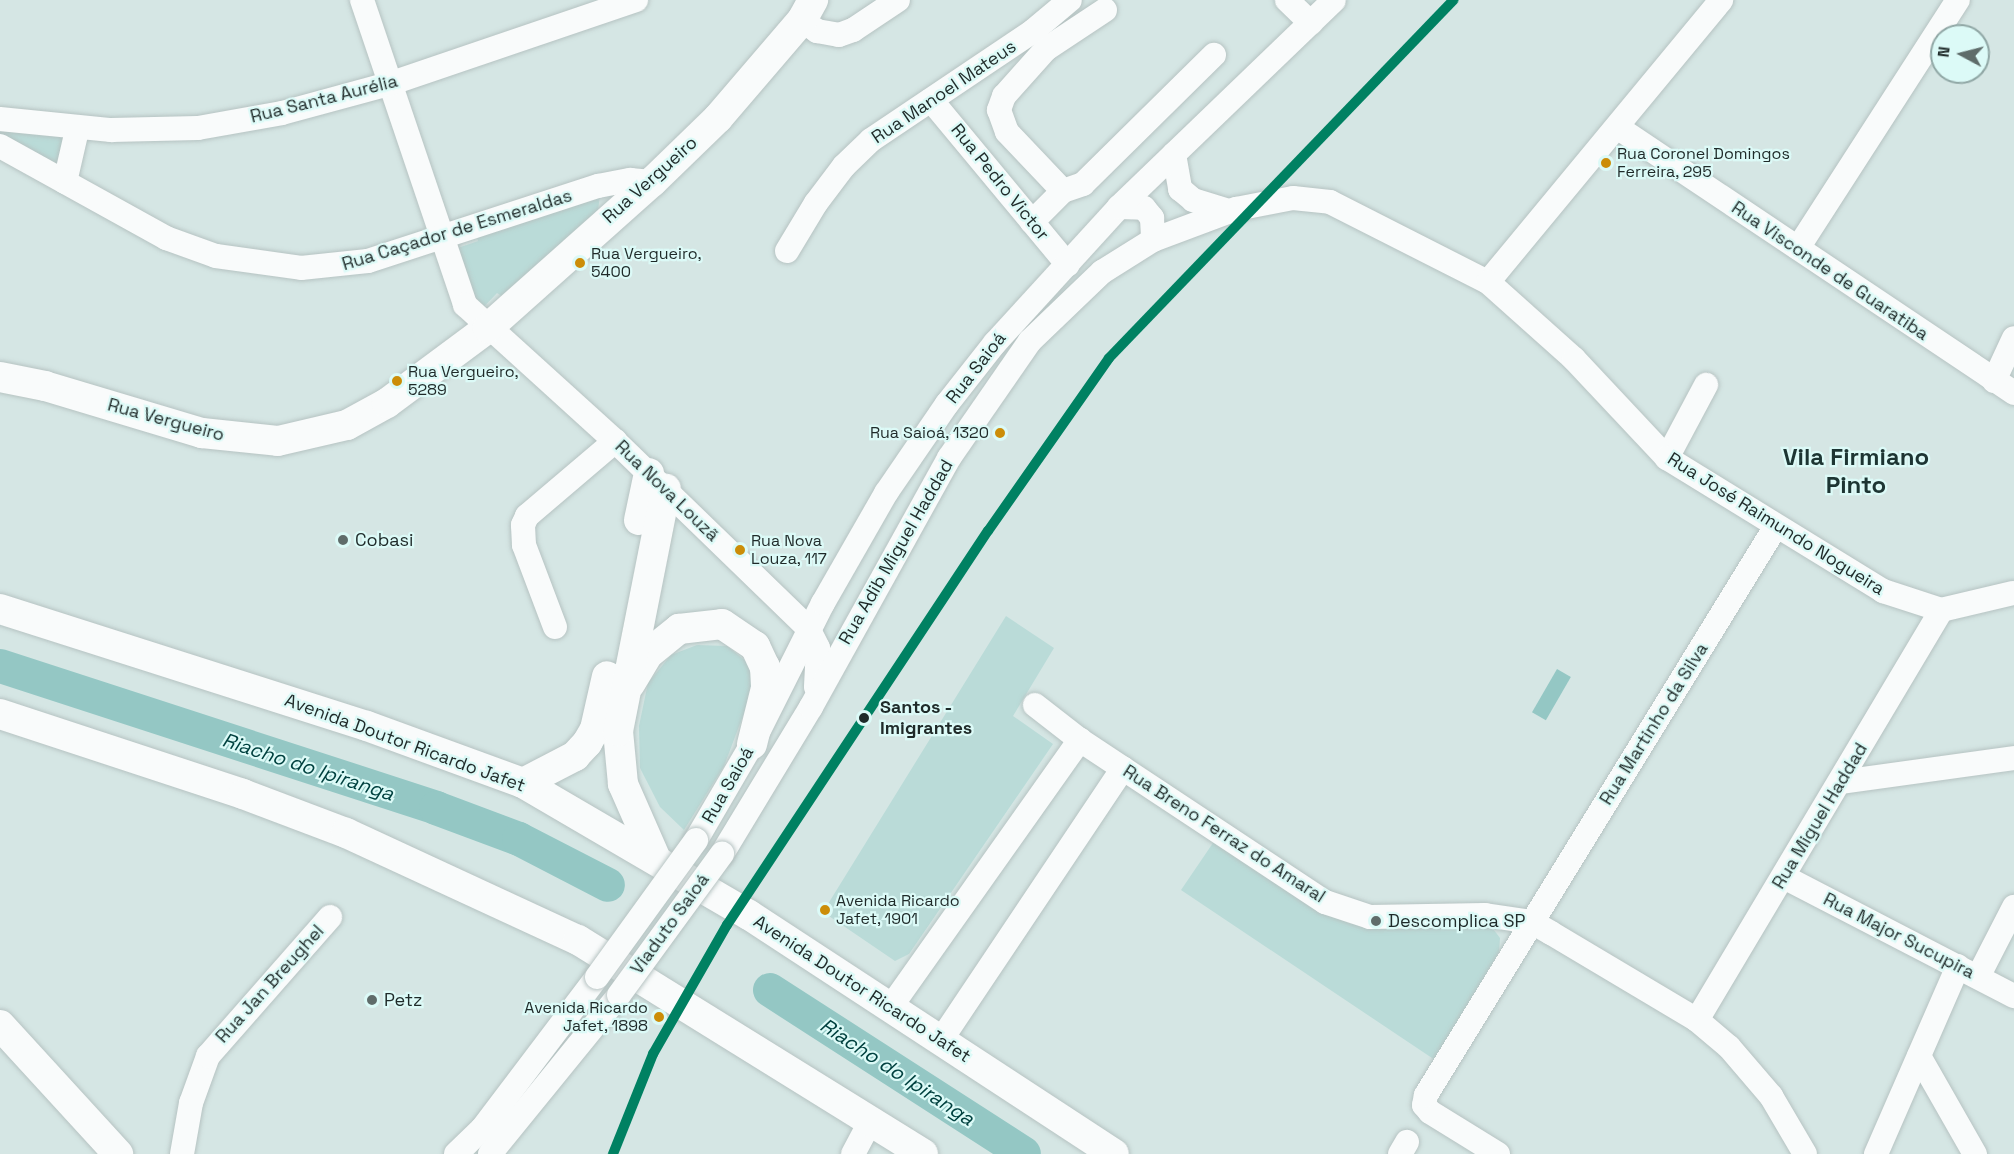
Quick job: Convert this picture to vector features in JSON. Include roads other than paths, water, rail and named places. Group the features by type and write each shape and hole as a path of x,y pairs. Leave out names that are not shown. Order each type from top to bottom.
{"main road":[{"name":"Rua Vergueiro","path":"0,377 45,386 202,434 278,441 347,425 387,403 488,328 652,182 718,118 808,10"},
{"path":"656,857 621,775 618,731 657,481"},
{"path":"523,783 575,756 595,729 657,481"},
{"name":"Avenida Doutor Ricardo Jafet","path":"0,609 367,726 523,783 656,857 1114,1154"},
{"path":"623,697 648,654 679,629 722,624 755,646 765,667 766,688 752,744"},
{"path":"0,714 243,794 346,833 578,940 923,1154"},
{"path":"0,1025 118,1154"}],"street":[{"name":"Rua Nova Louzã","path":"362,0 465,305 615,441 808,628 819,656 811,707"},
{"name":"Rua Santa Aurélia","path":"0,119 77,130 198,128 282,113 389,84 636,0"},
{"path":"808,10 817,31 839,35 853,30 898,0"},
{"name":"Rua Manoel Mateus","path":"787,251 844,166 872,140 1034,31 1070,0"},
{"path":"1287,0 1311,23"},
{"name":"Rua Saioá","path":"696,840 752,744 808,628 886,493 948,404 995,343 1119,207 1334,0"},
{"path":"1488,282 1721,0"},
{"path":"1797,248 1958,0"},
{"path":"1062,192 1007,132 999,110 1004,96 1046,49 1105,10"},
{"path":"1032,222 1062,192 1083,184 1214,55"},
{"name":"Rua Pedro Victor","path":"931,100 1068,265"},
{"name":"Rua Visconde de Guaratiba","path":"1617,127 2004,387"},
{"path":"65,183 77,130"},
{"name":"Rua Caçador de Esmeraldas","path":"0,146 166,238 254,264 332,268 441,238 598,186 630,180 652,182"},
{"path":"1174,154 1180,189 1193,200 1230,211"},
{"name":"Rua José Raimundo Nogueira","path":"1230,211 1293,198 1330,202 1488,282 1575,359 1667,458 1883,591 1941,610"},
{"path":"1119,207 1144,208 1152,218 1153,240"},
{"name":"Rua Adib Miguel Haddad","path":"722,854 811,707 949,458 1030,341 1102,272 1153,240 1230,211"},
{"path":"2004,387 2014,338"},
{"path":"1667,458 1706,385"},
{"path":"555,627 524,545 523,525 527,516 615,441"},
{"name":"Rua Martinho da Silva","path":"1498,1154 1424,1105 1426,1095 1776,526"},
{"path":"1941,610 2013,593"},
{"name":"Rua Miguel Haddad","path":"1697,1020 1841,782 1941,610"},
{"name":"Rua Breno Ferraz do Amaral","path":"1035,705 1080,740 1324,903 1370,916 1463,914 1532,922 1697,1020 1751,1070 1805,1154"},
{"path":"891,1008 1080,740"},
{"path":"1841,782 2014,758"},
{"path":"941,1040 1123,768"},
{"name":"Viaduto Saioá","path":"456,1154 482,1129 597,977 696,840"},
{"name":"Viaduto Saioá","path":"490,1154 619,995 722,854"},
{"name":"Rua Major Sucupira","path":"1784,877 2014,996"},
{"path":"1876,1154 1919,1056 1968,971 2014,907"},
{"name":"Rua Jan Breughel","path":"182,1154 199,1074 213,1048 330,917"},
{"path":"1919,1056 1975,1154"},
{"path":"853,1154 871,1120"}],"waterway":[{"name":"Riacho do Ipiranga","path":"0,666 436,808 519,839 608,885"},
{"name":"Riacho do Ipiranga","path":"770,990 1024,1154"}],"place":[{"name":"Rua Coronel Domingos Ferreira, 295","path":"1606,163"},
{"name":"Rua Vergueiro, 5400","path":"580,263"},
{"name":"Rua Vergueiro, 5289","path":"397,381"},
{"name":"Rua Saioá, 1320","path":"1000,433"},
{"name":"Cobasi","path":"343,540"},
{"name":"Rua Nova Louza, 117","path":"740,550"},
{"name":"Santos - Imigrantes","path":"864,718"},
{"name":"Avenida Ricardo Jafet, 1901","path":"825,910"},
{"name":"Descomplica SP","path":"1376,921"},
{"name":"Petz","path":"372,1000"},
{"name":"Avenida Ricardo Jafet, 1898","path":"659,1017"}],"district":[{"name":"Vila Firmiano Pinto","path":"1856,471"}]}
